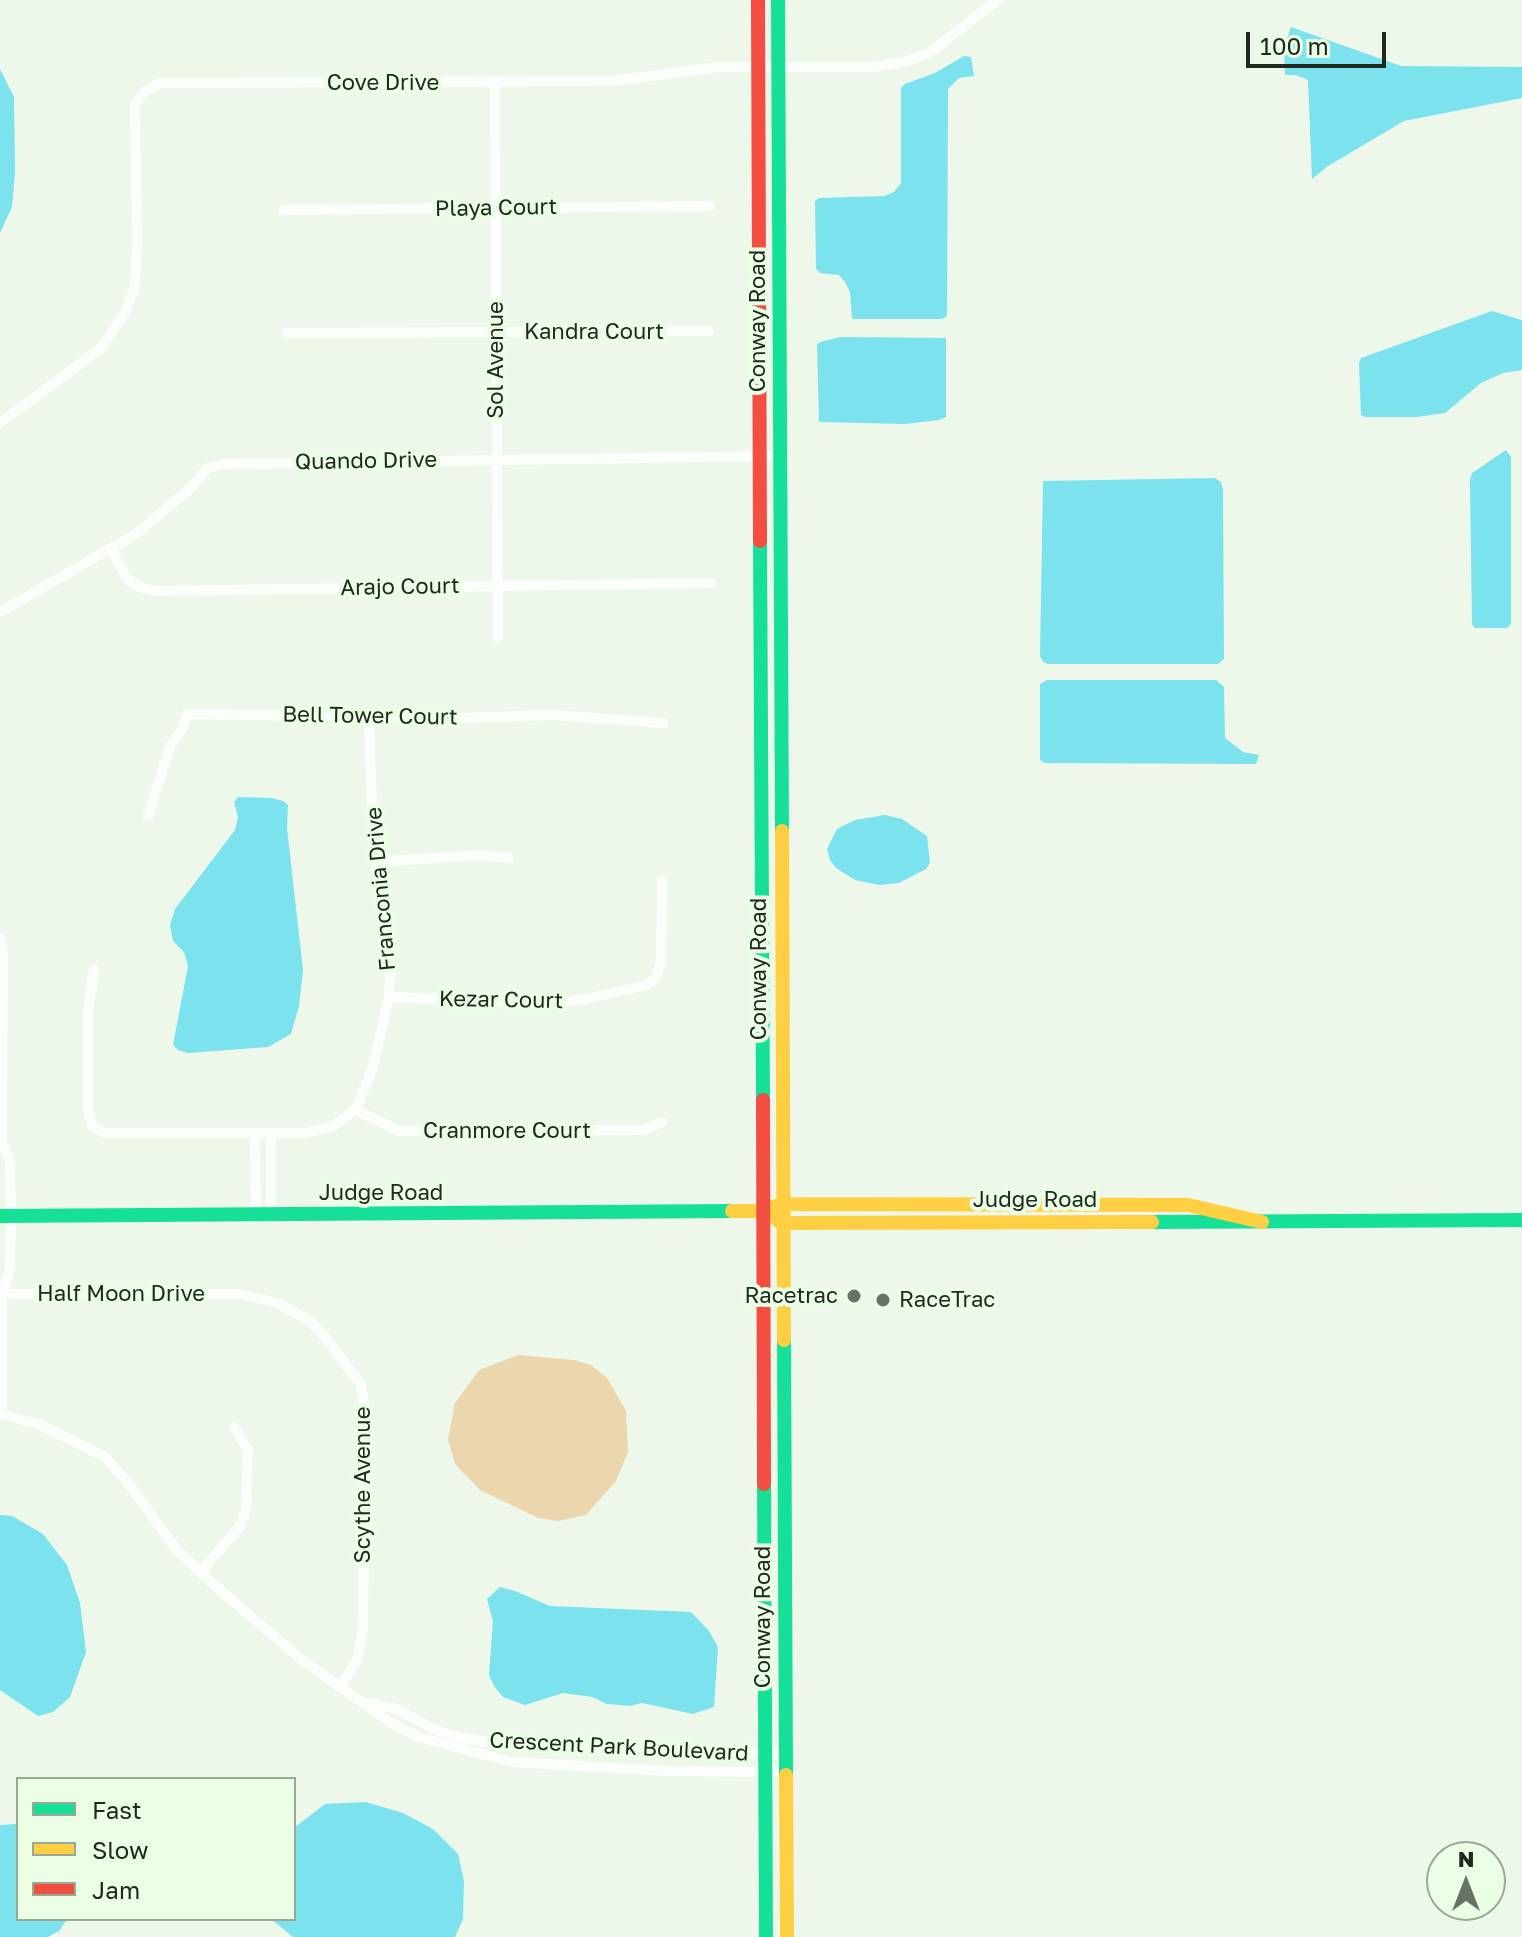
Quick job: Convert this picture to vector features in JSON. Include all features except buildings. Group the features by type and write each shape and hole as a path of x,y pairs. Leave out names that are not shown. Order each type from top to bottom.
{"main road":[{"name":"Conway Road","path":"758,0 766,1937"},
{"name":"Conway Road","path":"778,0 787,1937"},
{"path":"760,748 768,770 780,785"},
{"name":"Judge Road","path":"5,1216 762,1211 782,1204 1188,1205 1262,1222"},
{"path":"762,1211 782,1223"},
{"name":"Judge Road","path":"782,1223 1522,1220"},
{"path":"763,1449 772,1473 784,1487"}],"street":[{"name":"Cove Drive","path":"0,423 101,348 125,313 135,287 137,257 135,104 144,92 159,83 613,81 719,67 872,67 904,62 929,53 998,0"},
{"name":"Sol Avenue","path":"495,82 498,638"},
{"name":"Playa Court","path":"283,210 710,206"},
{"name":"Kandra Court","path":"287,333 709,331"},
{"name":"Quando Drive","path":"0,612 136,534 194,485 207,468 224,464 780,456"},
{"name":"Arajo Court","path":"111,549 127,579 139,587 155,591 711,583"},
{"name":"Bell Tower Court","path":"148,816 171,745 182,729 187,714 462,718 553,715 663,723"},
{"name":"Franconia Drive","path":"355,1110 373,1067 389,997 391,949 373,843 369,716"},
{"path":"377,862 481,855 509,858"},
{"name":"Kezar Court","path":"389,997 557,1003 643,986 655,979 661,964 662,881"},
{"path":"0,938 3,950 1,1147 10,1162 5,1216 5,1259 10,1269 1,1292 1,1414"},
{"path":"94,970 88,1026 88,1112 93,1126 105,1133 305,1133 333,1126 355,1110"},
{"name":"Cranmore Court","path":"355,1110 400,1131 644,1130 662,1122"},
{"path":"255,1133 255,1168 263,1216"},
{"path":"263,1216 271,1168 271,1133"},
{"path":"255,1168 271,1168"},
{"name":"Half Moon Drive","path":"1,1292 241,1294"},
{"name":"Scythe Avenue","path":"241,1294 277,1303 310,1321 361,1385 365,1408 363,1627 358,1658 340,1688"},
{"name":"Crescent Park Boulevard","path":"1,1414 38,1424 105,1457 176,1549 201,1572 302,1660 401,1729 430,1741 512,1762 667,1771 786,1770"},
{"path":"201,1572 240,1526 246,1510 248,1450 234,1427"},
{"name":"Crescent Park Boulevard","path":"364,1703 397,1709 433,1729 504,1745 667,1753 786,1754"},
{"path":"401,1729 408,1715"},
{"path":"667,1753 667,1771"}],"shaded area":[{"path":"518,1355 574,1360 591,1365 607,1378 626,1411 628,1452 616,1481 586,1515 558,1521 538,1518 480,1490 455,1464 448,1440 455,1403 479,1370"}],"water":[{"path":"1291,27 1401,66 1522,67 1522,98 1404,121 1328,166 1312,179 1308,80 1285,75 1284,47"},
{"path":"964,56 971,57 974,76 959,78 948,89 947,316 942,319 852,319 850,292 845,282 839,275 820,273 816,269 815,201 819,198 884,196 894,192 901,183 901,88"},
{"path":"0,69 14,97 15,173 12,207 0,233"},
{"path":"1492,311 1522,320 1522,370 1503,373 1481,383 1445,413 1417,417 1361,415 1361,358"},
{"path":"841,337 946,338 946,417 905,424 819,422 817,344"},
{"path":"1506,450 1511,457 1511,624 1507,628 1475,628 1472,624 1470,480 1472,473"},
{"path":"1215,478 1221,482 1223,490 1224,659 1218,664 1043,662 1040,656 1043,481"},
{"path":"1047,680 1216,680 1224,687 1225,738 1243,752 1259,755 1256,764 1045,763 1040,760 1040,684"},
{"path":"238,797 272,798 288,805 287,828 303,970 299,1006 291,1034 268,1047 188,1053 173,1045 188,966 184,952 173,941 170,925 175,909 235,830 238,817 234,802"},
{"path":"885,815 902,819 927,836 930,863 926,869 899,883 879,885 855,880 836,868 827,849 837,829 855,820"},
{"path":"0,1515 12,1516 43,1534 67,1565 80,1603 86,1652 70,1697 53,1712 38,1716 0,1690"},
{"path":"500,1587 550,1606 691,1612 709,1631 718,1647 714,1707 693,1714 642,1703 630,1706 607,1704 592,1697 563,1693 525,1705 503,1697 489,1675 493,1621 487,1599"},
{"path":"366,1802 403,1813 433,1829 458,1854 464,1881 463,1919 455,1937 293,1937 273,1921 296,1921 296,1826 325,1804"},
{"path":"16,1824 16,1921 66,1921 60,1930 48,1937 0,1937 0,1825"}],"traffic: fast":[{"path":"778,0 782,831"},
{"path":"760,541 763,1100"},
{"path":"0,1216 732,1211"},
{"path":"1152,1222 1522,1220"},
{"path":"784,1340 786,1775"},
{"path":"764,1484 766,1937"}],"traffic: slow":[{"path":"782,831 784,1340"},
{"path":"732,1211 762,1211 782,1204 1188,1205 1262,1222"},
{"path":"776,1219 782,1223 1152,1222"},
{"path":"786,1775 787,1937"}],"traffic: jam":[{"path":"758,0 760,541"},
{"path":"763,1100 764,1484"}],"place":[{"name":"Racetrac","path":"854,1296"},
{"name":"RaceTrac","path":"883,1300"}]}
